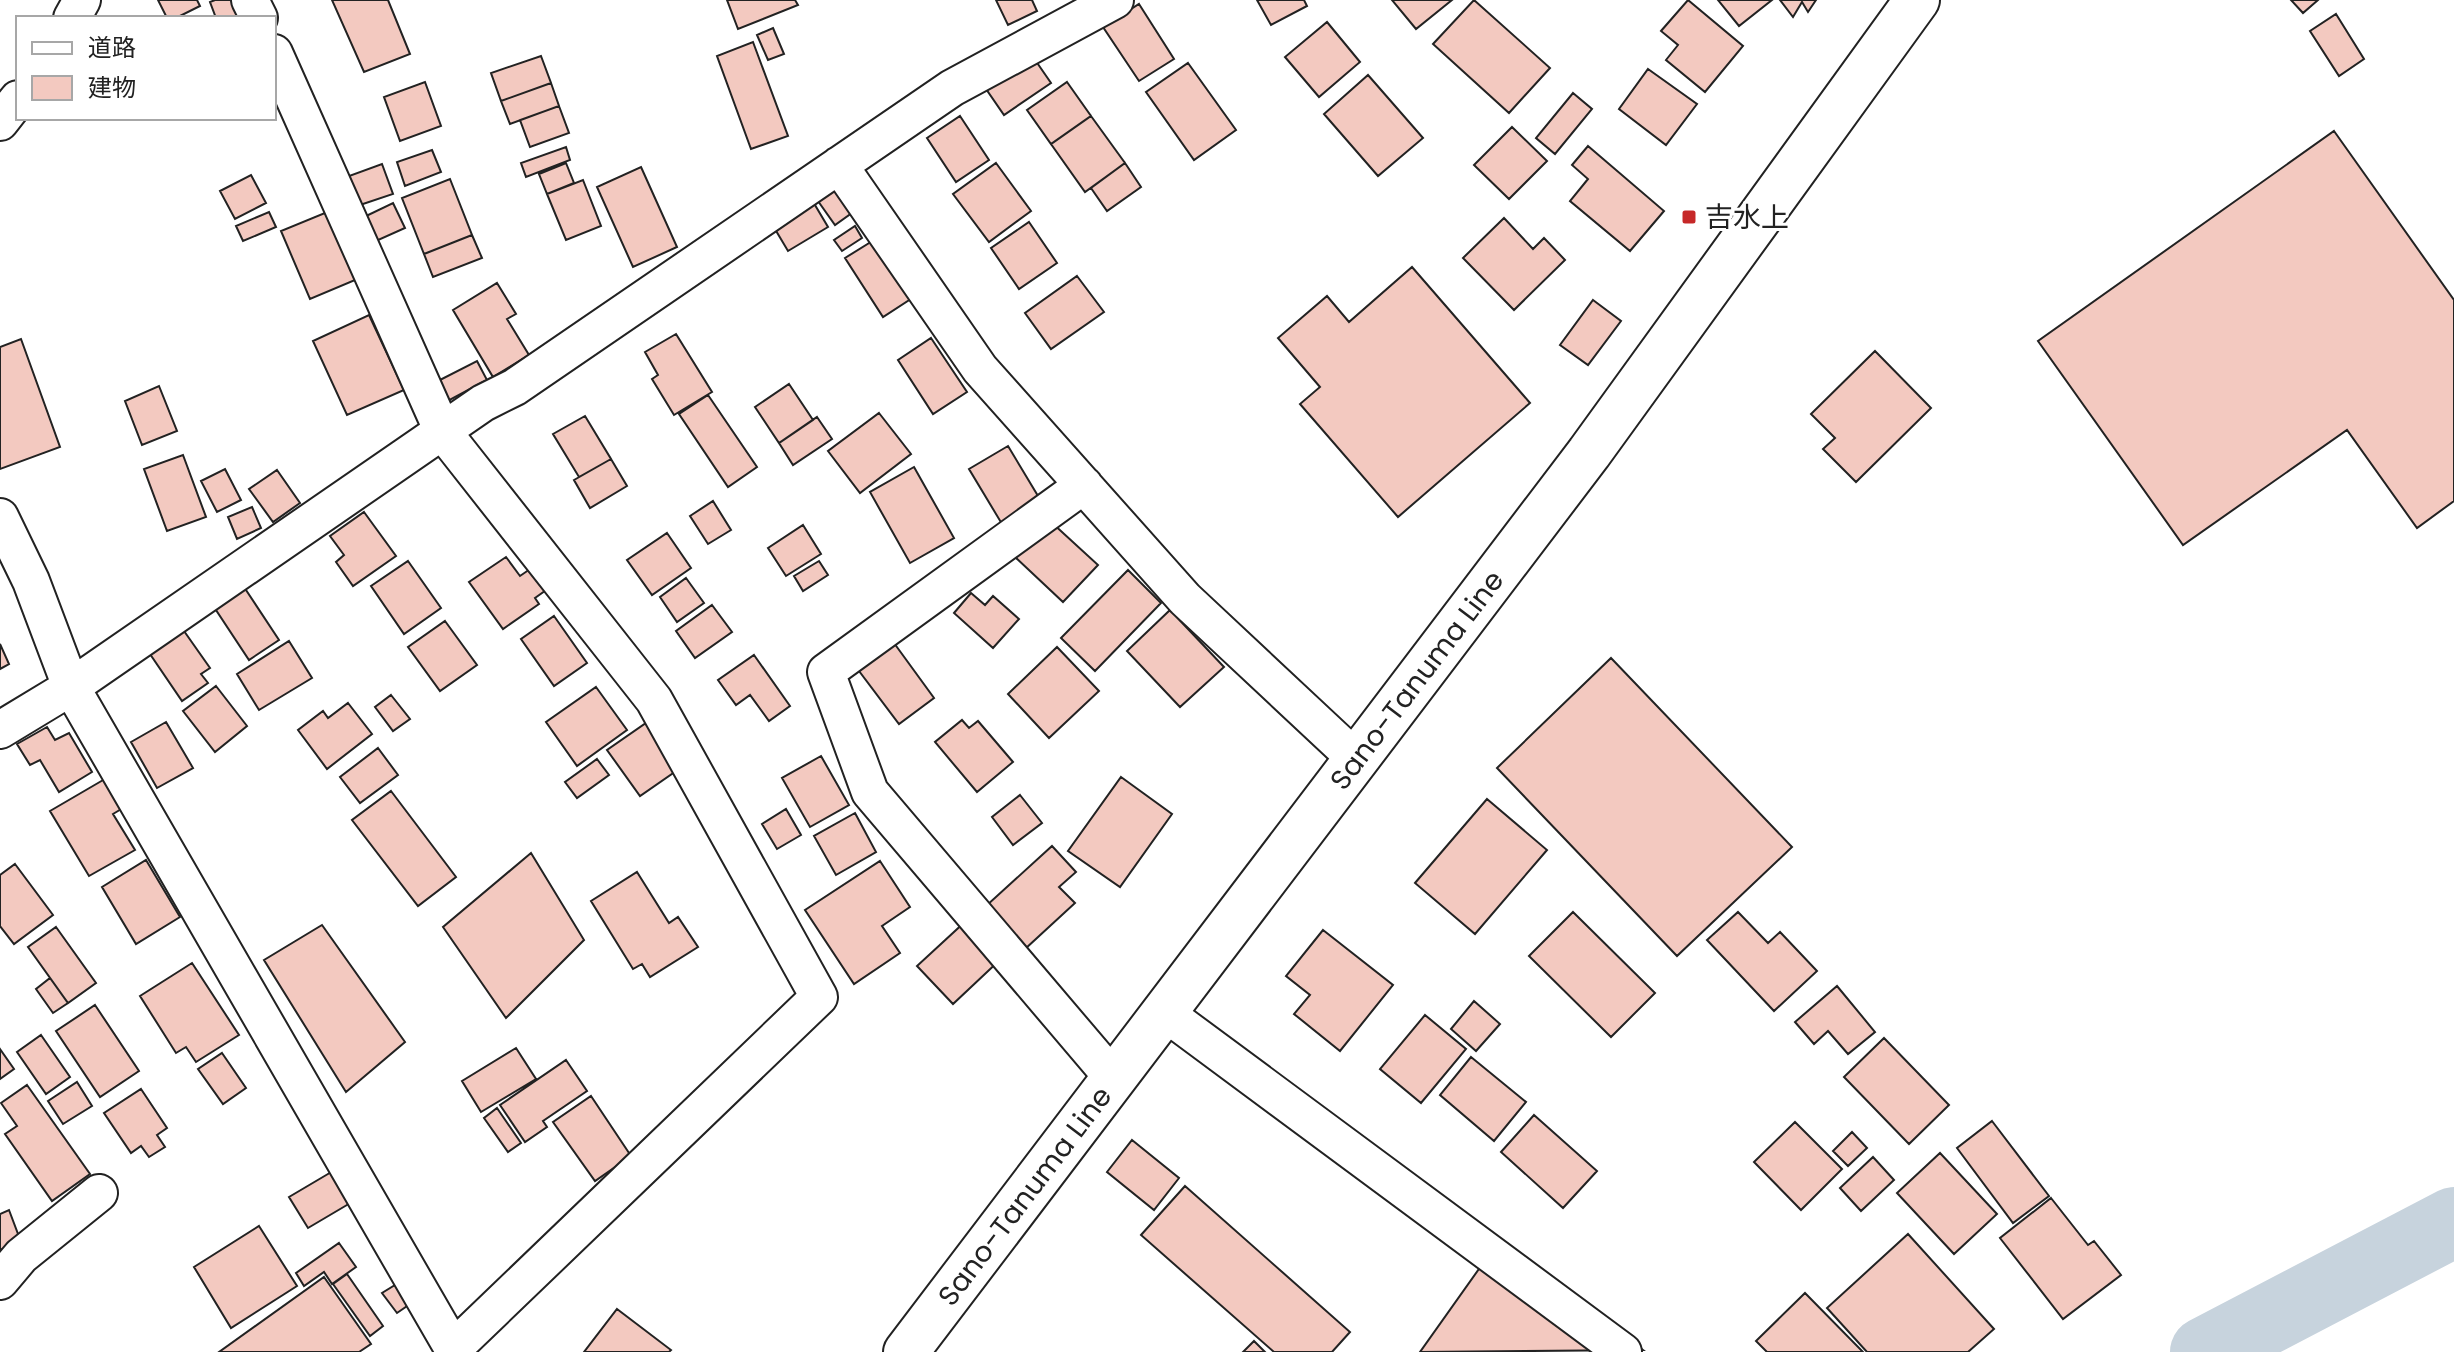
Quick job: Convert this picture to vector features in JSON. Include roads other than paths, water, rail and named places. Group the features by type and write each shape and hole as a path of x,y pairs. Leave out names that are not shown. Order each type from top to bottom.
{"main road":[{"name":"Sano-Tanuma Line","path":"906,1352 1589,453 1917,0"}],"street":[{"path":"0,730 71,687 952,88 1115,0"},
{"path":"0,517 31,581 71,687 454,1351 819,997 654,700 443,432 276,57"},
{"path":"0,122 16,102"},
{"path":"839,165 980,369 1185,599 1356,759"},
{"path":"1084,485 826,672 870,792 1114,1079"},
{"path":"1164,1012 1623,1352"},
{"path":"0,1281 21,1256 99,1193"}],"waterway":[{"path":"2205,1352 2454,1222"}],"place":[{"name":"吉水上","path":"1689,217"}]}
